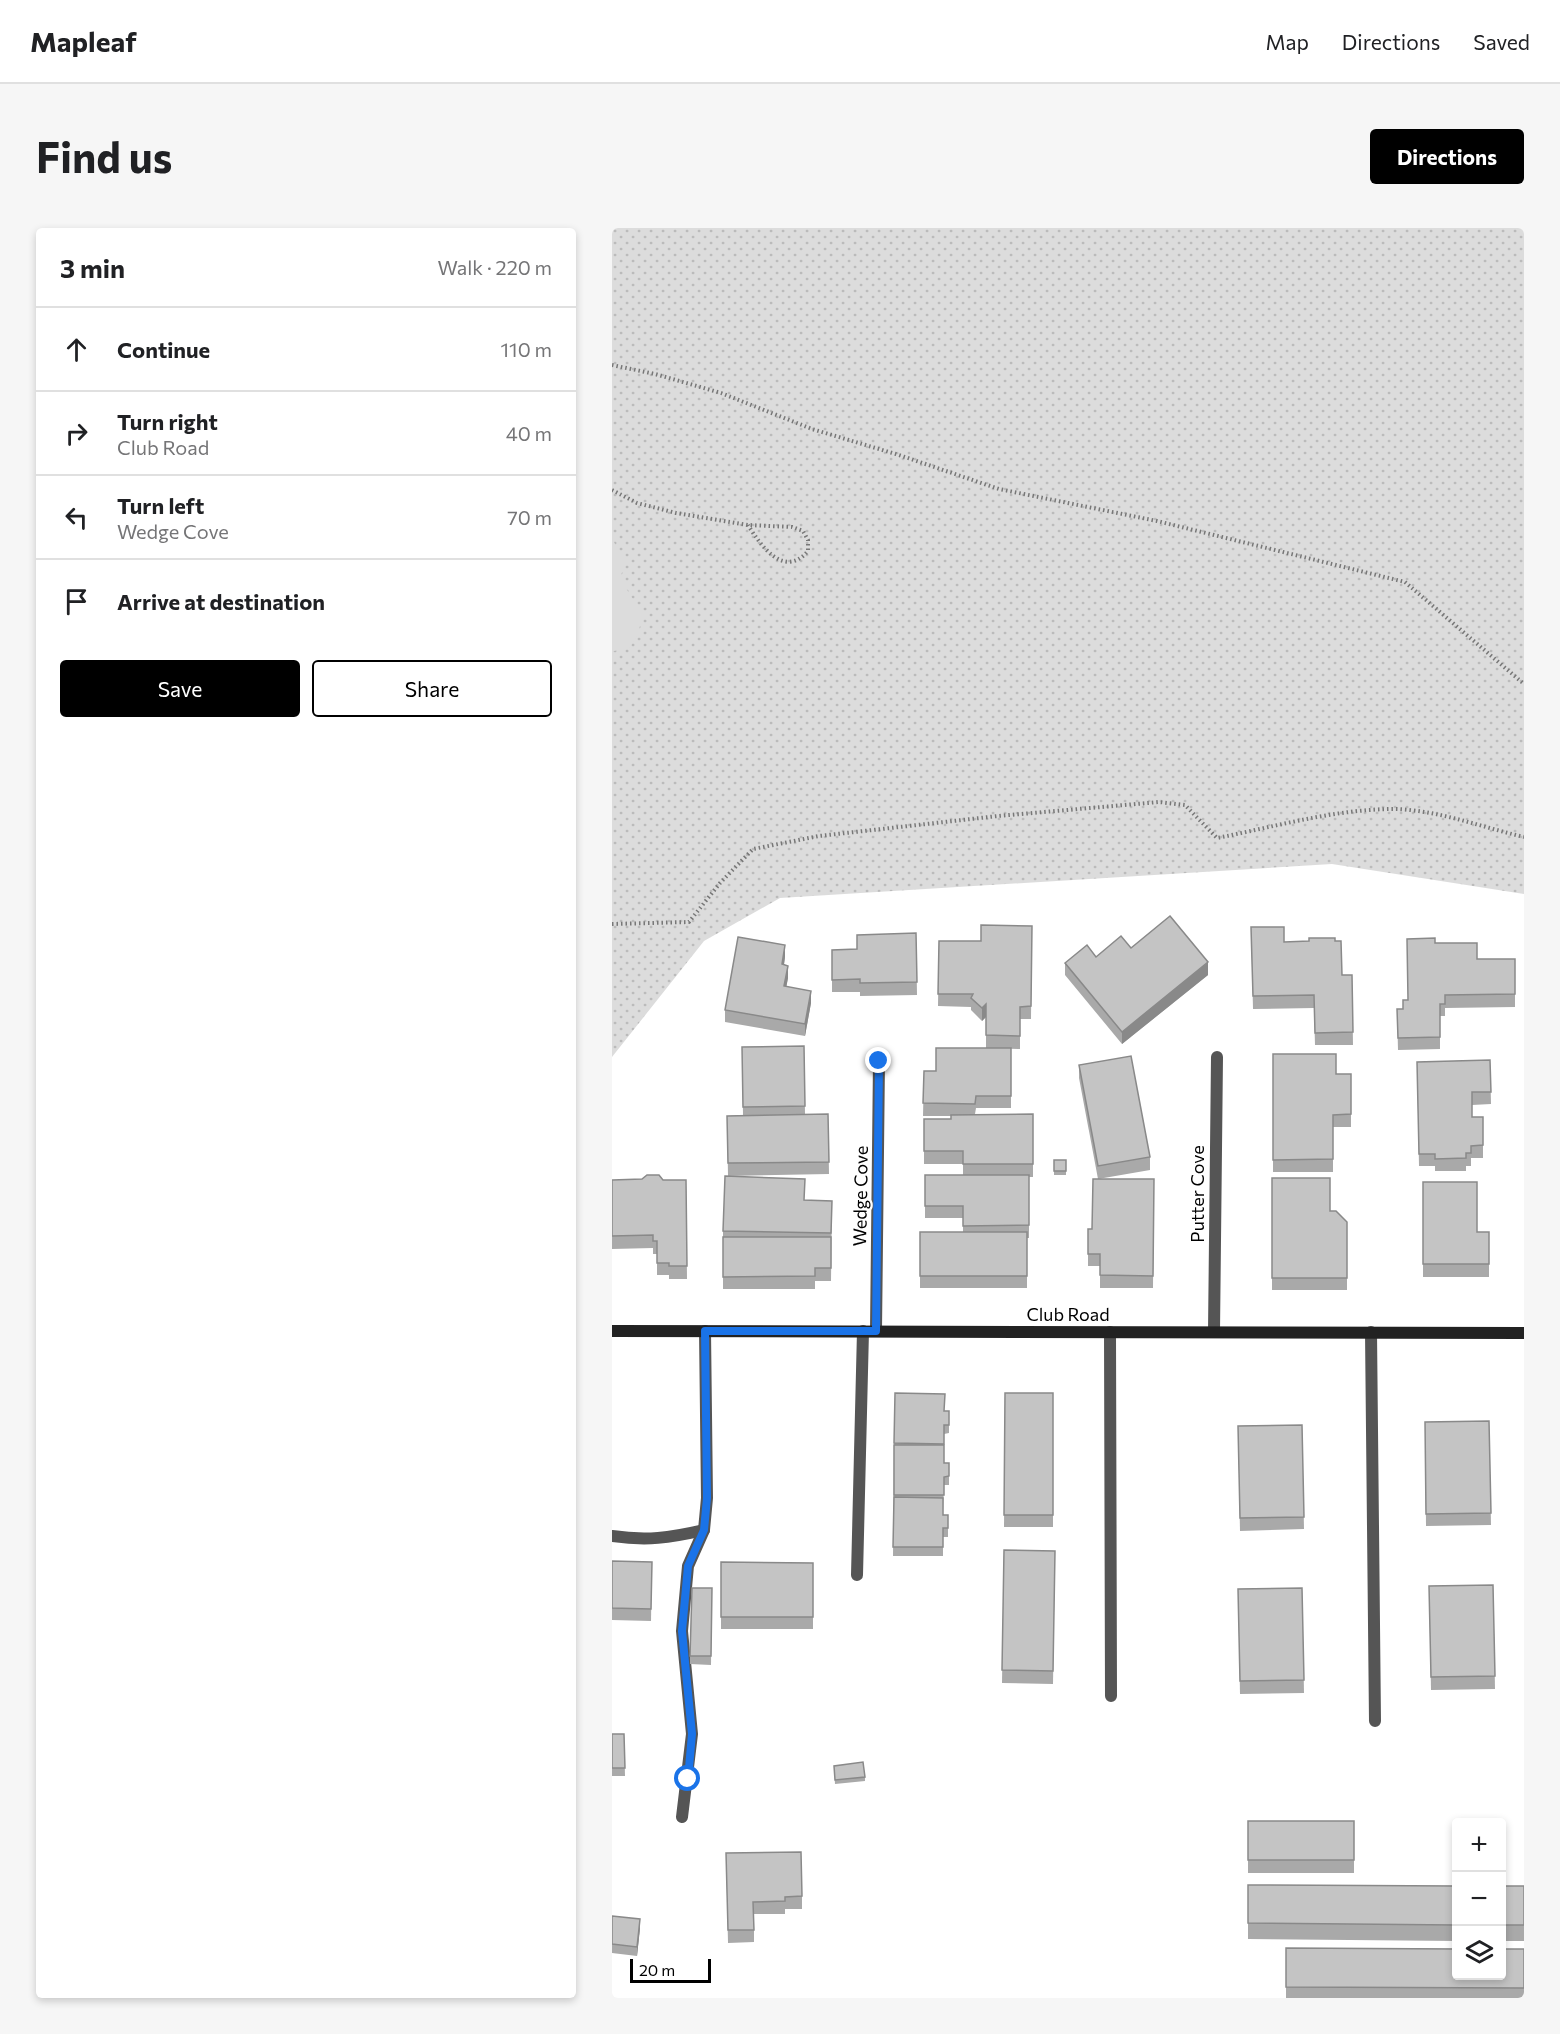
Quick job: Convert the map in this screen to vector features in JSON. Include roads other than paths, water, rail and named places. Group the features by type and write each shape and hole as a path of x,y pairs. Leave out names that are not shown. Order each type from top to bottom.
{"street":[{"name":"Putter Cove","path":"1214,1332 1216,1057"},
{"name":"Wedge Cove","path":"876,1331 879,1061"},
{"name":"Club Road","path":"612,1330 1524,1333"},
{"path":"682,1817 692,1734 682,1631 688,1566 704,1530 707,1498 705,1331"},
{"path":"857,1575 863,1331"},
{"path":"1110,1332 1111,1695"},
{"path":"1371,1332 1375,1721"},
{"path":"612,1536 644,1540 669,1538 704,1530"}]}
